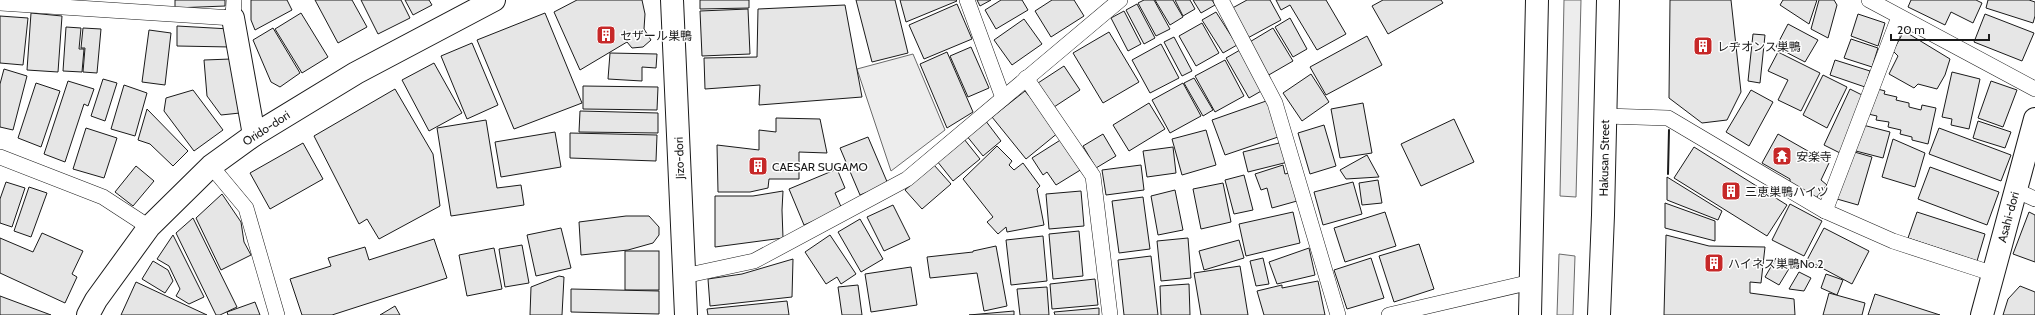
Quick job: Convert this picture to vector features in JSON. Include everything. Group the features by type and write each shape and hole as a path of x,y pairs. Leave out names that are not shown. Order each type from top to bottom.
{"main road":[{"name":"Orido-dori","path":"88,315 96,300 149,227 211,166 254,135 356,73 494,0"},
{"name":"Jizo-dori","path":"672,0 686,315"},
{"path":"1530,315 1537,0"},
{"name":"Hakusan Street","path":"1599,315 1608,0"},
{"path":"233,9 254,135"},
{"name":"Asahi-dori","path":"1982,315 2035,119"}],"lane":[{"path":"967,0 1003,98"},
{"path":"684,276 754,261 907,178 1120,0"},
{"path":"1221,0 1275,103 1338,315"},
{"path":"1869,0 2035,89"},
{"path":"0,3 233,9"},
{"path":"1825,211 1899,17"},
{"path":"1026,78 1093,176 1110,315"},
{"path":"1605,116 1668,118 1825,211 1894,240 1994,274"},
{"path":"0,157 103,197 149,227"},
{"path":"211,166 246,208 277,315"},
{"path":"2015,190 2035,199"},
{"path":"1389,315 1531,282"}],"shaded area":[{"path":"1564,0 1581,0 1576,197 1560,196"},
{"path":"913,54 945,130 891,171 857,69"},
{"path":"1559,254 1575,256 1573,315 1557,315"}],"building":[{"path":"175,0 225,0 225,6 175,8"},
{"path":"251,0 287,0 292,10 255,30 251,20"},
{"path":"315,0 352,0 367,27 338,43"},
{"path":"361,0 401,0 410,18 378,34"},
{"path":"405,0 429,0 432,5 413,15"},
{"name":"セザール巣鴨","path":"577,0 642,0 645,14 644,29 651,40 643,47 632,48 627,42 580,70 554,12"},
{"path":"700,0 749,0 749,8 700,9"},
{"path":"856,0 895,0 908,53 872,62"},
{"path":"900,0 956,0 957,1 906,22"},
{"path":"977,0 991,0 980,6"},
{"path":"1001,0 1022,0 1028,10 996,29 985,10"},
{"path":"1052,0 1074,0 1084,16 1051,37 1035,11"},
{"path":"1144,0 1154,0 1170,29 1156,36 1138,3"},
{"path":"1155,0 1173,0 1183,17 1170,25"},
{"path":"1175,0 1190,0 1195,9 1183,16"},
{"path":"1193,0 1212,0 1215,5 1201,13"},
{"path":"1247,0 1270,0 1281,20 1244,40 1227,11"},
{"path":"1276,0 1326,0 1346,34 1317,50 1290,5 1281,10"},
{"path":"1383,0 1441,0 1443,3 1388,34 1372,6"},
{"name":"レヂオンス巣鴨","path":"1670,0 1731,0 1741,92 1727,120 1702,123 1669,98"},
{"path":"1783,0 1817,0 1809,24 1780,5"},
{"path":"1819,0 1834,0 1837,5 1828,38 1811,29"},
{"path":"1911,0 1976,0 1982,3 1973,23 1951,12 1945,25 1908,7"},
{"path":"1988,0 2029,0 2035,2 2035,16 2033,23 1986,8"},
{"path":"957,4 972,39 924,59 909,25"},
{"path":"1137,4 1155,38 1144,44 1126,10"},
{"path":"845,5 862,97 759,105 760,85 705,89 704,58 757,57 758,9"},
{"path":"748,9 750,54 702,56 700,11"},
{"path":"1124,11 1141,44 1128,51 1111,18"},
{"path":"1216,12 1237,45 1223,53 1202,20"},
{"path":"31,13 62,16 58,72 27,70"},
{"path":"301,13 328,57 302,73 275,29"},
{"path":"545,13 582,103 514,129 477,40"},
{"path":"1858,14 1885,23 1878,46 1851,36"},
{"path":"1985,14 2034,33 2022,61 1974,42"},
{"path":"0,16 28,18 23,65 0,63"},
{"path":"1290,18 1307,49 1293,57 1275,27"},
{"path":"1024,19 1042,44 1012,65 994,40"},
{"path":"1202,23 1219,53 1196,66 1179,36"},
{"path":"1788,24 1818,40 1805,62 1776,47"},
{"path":"177,26 230,29 231,47 177,46"},
{"path":"66,27 81,28 79,49 84,49 82,72 63,71"},
{"path":"83,28 101,29 97,73 83,72 85,48 81,48"},
{"path":"273,28 300,73 280,87 271,82 253,40"},
{"path":"1273,28 1293,61 1267,76 1248,43"},
{"path":"149,30 171,33 165,85 142,82"},
{"path":"1904,31 1950,59 1945,75 1937,89 1918,84 1914,88 1889,74 1898,56 1893,51"},
{"path":"1109,32 1139,82 1103,103 1073,53"},
{"path":"1753,34 1765,35 1760,83 1748,81"},
{"path":"1367,36 1382,65 1326,95 1310,67"},
{"path":"1174,37 1192,71 1182,76 1164,42"},
{"path":"1851,39 1878,48 1872,67 1844,58"},
{"path":"472,43 498,105 467,119 441,56"},
{"path":"1161,44 1179,78 1150,93 1132,60"},
{"path":"971,47 989,88 968,97 950,56"},
{"path":"1240,50 1263,90 1249,98 1226,58"},
{"path":"947,52 973,112 947,128 920,64"},
{"path":"1778,52 1820,73 1801,111 1778,100 1788,80 1768,71"},
{"path":"610,53 657,54 656,68 642,67 642,81 608,79"},
{"path":"231,59 240,113 221,115 207,96 204,60"},
{"path":"1225,60 1244,96 1215,112 1195,76"},
{"path":"1835,60 1870,71 1865,87 1830,75"},
{"path":"434,63 462,113 429,131 402,80"},
{"path":"1064,66 1080,90 1054,107 1038,83"},
{"path":"4,69 27,76 13,130 0,127 0,84"},
{"path":"1952,72 1980,79 1969,129 1951,125 1952,119 1942,117"},
{"path":"1311,74 1329,102 1302,121 1283,93"},
{"path":"1823,75 1847,87 1827,128 1803,115"},
{"path":"1194,78 1213,110 1203,116 1184,83"},
{"path":"103,79 117,83 105,121 91,116"},
{"path":"68,81 94,89 88,106 84,104 65,162 44,154"},
{"path":"1991,81 2017,90 2003,127 1978,118"},
{"path":"36,83 60,91 41,147 18,138"},
{"path":"1183,83 1201,116 1170,133 1152,100"},
{"path":"124,85 147,93 135,136 111,129"},
{"path":"583,86 658,87 657,110 583,109"},
{"path":"1874,88 1885,91 1884,94 1897,97 1896,100 1909,103 1909,107 1921,110 1922,105 1936,108 1928,144 1912,140 1912,137 1900,134 1901,130 1888,127 1889,122 1876,120 1877,116 1868,114"},
{"path":"395,89 433,154 440,206 379,239 367,219 359,224 314,136"},
{"path":"1850,89 1862,95 1844,155 1824,145"},
{"path":"193,90 223,130 194,151 164,111 166,98"},
{"path":"1751,90 1773,102 1749,146 1726,132"},
{"path":"1025,91 1059,132 1026,159 992,117"},
{"path":"1269,100 1281,136 1225,155 1212,120"},
{"path":"1149,103 1165,129 1129,151 1113,125"},
{"path":"1363,103 1372,153 1340,158 1331,109"},
{"path":"147,109 188,151 173,166 150,144 138,140"},
{"path":"580,111 658,113 658,133 579,132"},
{"name":"CAESAR SUGAMO","path":"776,118 820,119 827,153 799,152 799,179 769,179 768,188 750,192 718,192 717,145 759,150 759,130 776,132"},
{"path":"1454,119 1474,162 1421,186 1401,144"},
{"path":"486,120 497,188 521,185 524,205 451,216 437,128"},
{"path":"985,120 1001,141 983,156 966,135"},
{"path":"1978,121 2011,132 2005,148 1973,138"},
{"path":"1859,124 1890,132 1883,158 1852,150"},
{"path":"1324,125 1336,166 1310,174 1298,133"},
{"path":"86,128 117,138 104,178 73,169"},
{"path":"1939,128 2011,155 2001,181 1929,154"},
{"path":"1206,130 1216,165 1182,175 1172,139"},
{"path":"555,132 561,167 501,177 495,142"},
{"path":"570,133 657,135 656,161 570,158"},
{"path":"1103,134 1116,156 1096,168 1083,146"},
{"path":"1778,134 1829,163 1821,180 1827,185 1816,198 1790,183 1790,179 1762,163"},
{"path":"868,137 888,184 860,195 840,148"},
{"path":"964,139 980,159 953,181 937,161"},
{"path":"1062,139 1082,169 1056,185 1047,172 1043,175 1032,158"},
{"path":"1893,139 1925,153 1915,187 1882,177"},
{"path":"1283,142 1288,162 1248,172 1243,152"},
{"path":"303,143 323,179 270,209 250,173"},
{"path":"997,146 1012,161 1009,165 1014,170 1023,163 1040,186 1037,189 1044,225 1007,232 1006,227 998,234 987,222 993,217 963,179"},
{"path":"1173,147 1176,173 1147,177 1143,151"},
{"name":"三恵巣鴨ハイツ","path":"1694,147 1787,205 1767,236 1674,178"},
{"path":"1851,151 1872,157 1858,205 1837,199"},
{"path":"1367,155 1379,177 1346,179 1340,170"},
{"path":"934,165 951,184 922,209 905,190"},
{"path":"1141,165 1144,190 1106,195 1102,170"},
{"path":"1283,165 1285,174 1289,173 1297,201 1272,208 1267,188 1261,190 1255,174"},
{"path":"136,166 154,181 133,206 115,192"},
{"path":"1930,167 1999,192 1987,225 1918,199"},
{"path":"837,169 845,188 835,193 842,209 804,225 789,189"},
{"path":"1244,175 1253,210 1234,214 1225,180"},
{"path":"1667,177 1722,211 1718,220 1667,200"},
{"path":"1378,180 1382,203 1362,205 1359,183"},
{"path":"6,182 25,188 12,227 0,223 0,199"},
{"path":"1353,182 1362,214 1323,225 1314,192"},
{"path":"1223,183 1231,222 1201,229 1193,189"},
{"path":"29,187 47,193 31,237 14,231"},
{"path":"1175,190 1183,230 1158,235 1151,196"},
{"path":"783,191 783,238 715,247 715,196 753,196"},
{"path":"1081,191 1084,226 1049,229 1046,194"},
{"path":"222,194 241,222 244,242 251,255 221,270 196,218"},
{"path":"1143,197 1150,249 1119,253 1112,201"},
{"path":"1665,203 1715,221 1715,241 1665,228"},
{"path":"1790,204 1822,221 1804,256 1772,240"},
{"path":"893,205 910,239 884,251 867,217"},
{"path":"1293,212 1300,243 1246,256 1239,224"},
{"path":"1385,212 1396,246 1345,262 1334,228"},
{"path":"1917,212 1985,234 1977,261 1908,238"},
{"path":"2029,212 2035,215 2035,262 2013,254"},
{"path":"626,216 649,216 659,227 659,235 653,243 628,250 581,255 579,222"},
{"path":"193,218 237,307 220,315 216,315 176,233"},
{"path":"860,219 883,259 861,272 838,232"},
{"path":"561,228 571,268 536,276 527,235"},
{"path":"1824,228 1869,251 1852,284 1807,260"},
{"path":"1079,231 1083,276 1053,279 1049,234"},
{"path":"42,233 83,251 72,274 77,277 65,303 0,273 0,238 33,252"},
{"path":"173,235 204,297 189,304 176,296 180,289 169,266 157,259"},
{"path":"830,235 856,274 841,284 837,277 826,284 805,252"},
{"name":"ハイネス巣鴨No.2","path":"1666,235 1709,246 1765,247 1761,283 1750,282 1750,293 1794,299 1795,315 1664,315"},
{"path":"1043,236 1047,281 1011,285 1006,240"},
{"path":"1188,238 1191,278 1161,281 1157,241"},
{"path":"434,239 447,278 332,315 302,315 290,279 331,266 328,258 365,247 369,260"},
{"path":"1239,240 1244,258 1204,270 1199,251"},
{"path":"1419,244 1434,289 1394,302 1379,256"},
{"path":"522,245 529,283 505,287 499,249"},
{"path":"996,246 1007,306 984,311 977,273 930,278 927,257 973,252"},
{"path":"494,248 502,289 467,296 459,255"},
{"path":"1309,248 1315,275 1277,284 1269,262"},
{"path":"625,251 659,251 659,290 625,290"},
{"path":"1151,256 1158,315 1124,315 1118,260"},
{"path":"1263,258 1269,284 1256,286 1250,261"},
{"path":"1371,258 1384,298 1347,309 1334,270"},
{"path":"1776,258 1790,267 1779,285 1765,277"},
{"path":"793,259 792,297 710,306 708,279 742,274"},
{"path":"153,261 168,270 173,281 165,293 142,279"},
{"path":"1240,266 1248,315 1201,315 1194,273"},
{"path":"911,267 917,305 871,312 865,274"},
{"path":"1799,272 1811,278 1804,291 1789,289"},
{"path":"1826,274 1843,280 1837,295 1821,288"},
{"path":"559,276 564,277 562,315 530,315 531,287"},
{"path":"1095,279 1098,305 1052,309 1050,284"},
{"path":"1318,281 1325,315 1264,315 1257,291 1282,285 1282,288"},
{"path":"136,282 207,315 121,315"},
{"path":"1189,284 1190,315 1161,315 1160,286"},
{"path":"858,285 862,315 842,315 838,287"},
{"path":"2020,286 2035,292 2035,315 2003,315 2008,299"},
{"path":"1047,287 1049,315 1020,315 1017,289"},
{"path":"571,289 659,291 659,314 571,312"},
{"path":"1829,293 1865,303 1862,315 1823,315"},
{"path":"1875,294 1940,315 1868,315"},
{"path":"0,296 51,315 0,315"},
{"path":"787,301 789,315 708,315 707,309"},
{"path":"255,302 260,315 228,315 227,312"},
{"path":"395,306 400,315 380,315"},
{"path":"1099,308 1099,315 1055,315 1054,312"},
{"path":"1014,311 1014,315 969,315"}],"wall":[{"path":"1668,174 1669,130"}],"place":[{"name":"セザール巣鴨","path":"606,35"},
{"name":"レヂオンス巣鴨","path":"1703,46"},
{"name":"安楽寺","path":"1782,156"},
{"name":"CAESAR SUGAMO","path":"758,166"},
{"name":"三恵巣鴨ハイツ","path":"1731,191"},
{"name":"ハイネス巣鴨No.2","path":"1714,263"}]}
